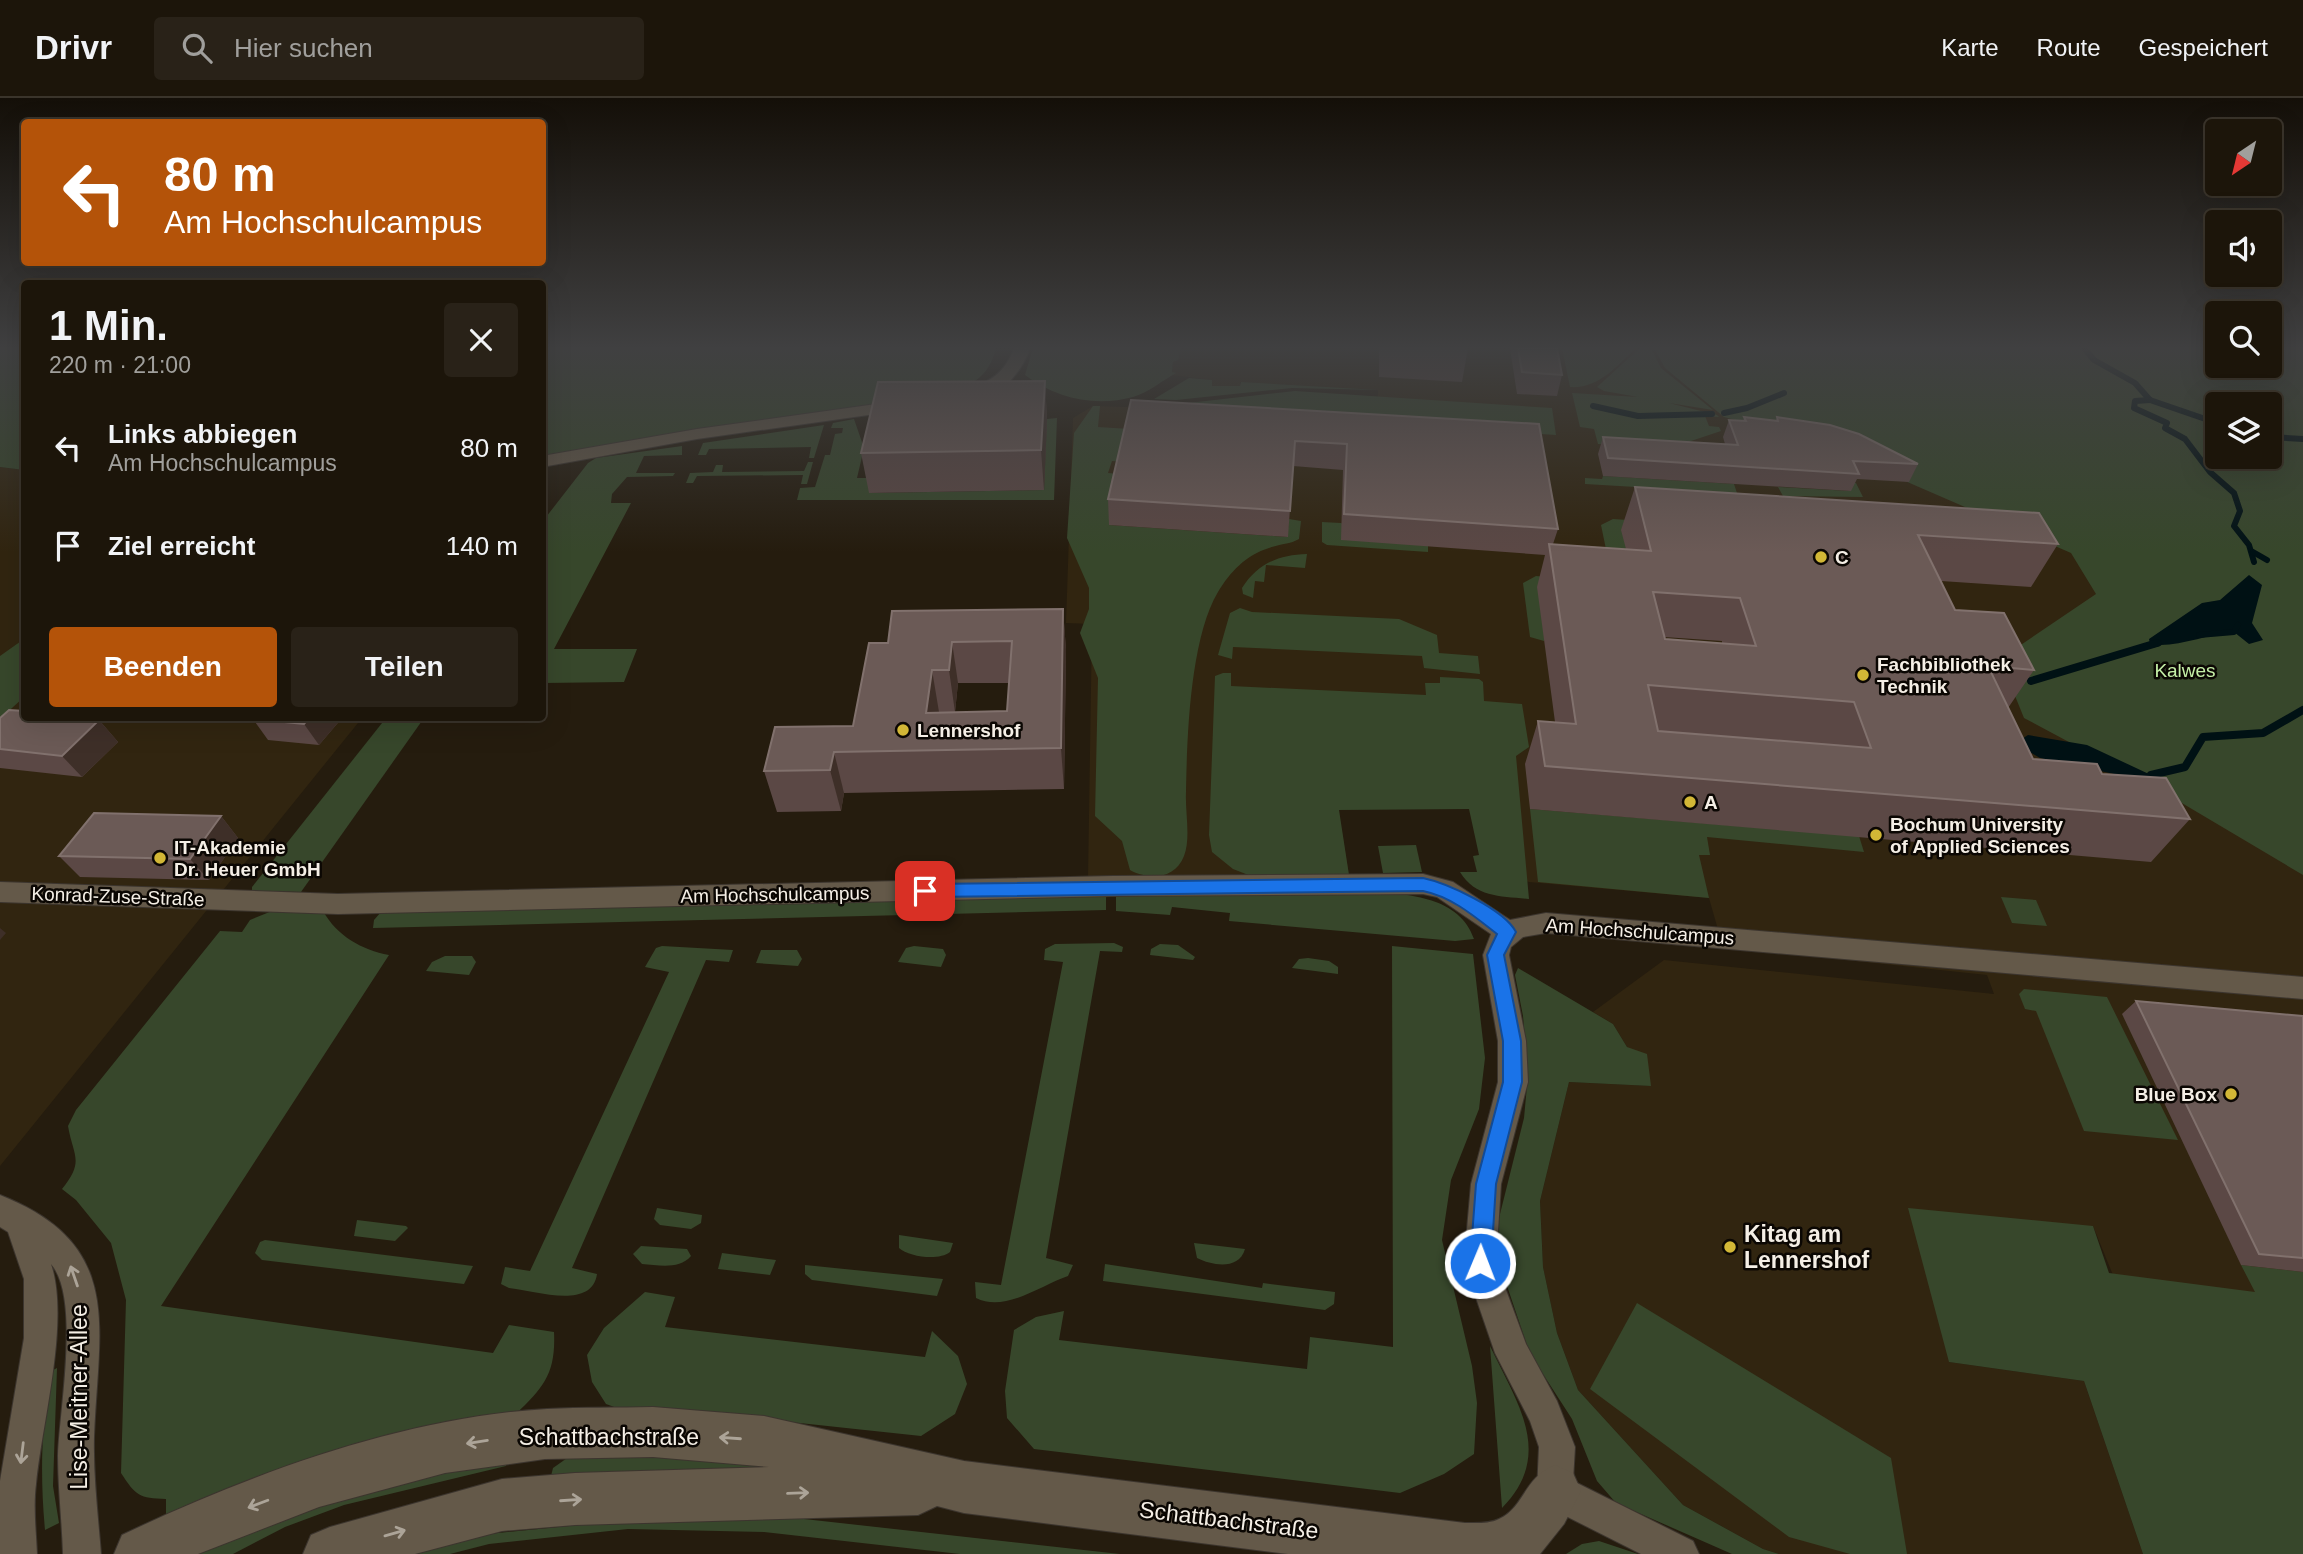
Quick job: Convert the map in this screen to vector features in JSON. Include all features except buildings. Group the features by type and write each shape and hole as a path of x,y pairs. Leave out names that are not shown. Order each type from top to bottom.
{"street":[{"path":"546,461 696,434 825,416"},
{"name":"Am Hochschulcampus","path":"236,900 352,904 1112,886 1423,884 1444,889 1508,932 1524,924 1585,925 2303,988"},
{"name":"Konrad-Zuse-Straße","path":"0,892 236,900"},
{"name":"Schattbachstraße","path":"141,1554 205,1523 319,1481 445,1448 545,1434 653,1432 764,1441 964,1487 1465,1550 1495,1550 1517,1541 1538,1522 1555,1491 1557,1447 1545,1413 1512,1353 1480,1263 1486,1184 1513,1082 1512,1041 1496,955 1497,948 1508,932"},
{"name":"Lise-Meitner-Allee","path":"10,1216 40,1279 41,1338 17,1488 18,1554"},
{"name":"Lise-Meitner-Allee","path":"10,1216 68,1259 81,1297 84,1343 77,1398 76,1451 82,1554"},
{"name":"Schattbachstraße","path":"330,1554 394,1533 502,1506 575,1499 964,1487"},
{"path":"1555,1491 1680,1554"}],"shaded area":[{"name":"Bochum University of Applied Sciences","path":"1877,416 2116,566 2303,860 2303,1321 2124,1302 2093,1226 1949,1362 2084,1381 2143,1554 1779,1554 1763,1549 1683,1505 1578,1390 1557,1333 1543,1267 1540,1201 1569,1082 1651,1086 1613,1024 1593,1012 1664,960 1994,994 1987,975 1723,947 1709,898 1529,882 1493,872 1511,707 1322,710 1349,875 1088,879 1092,624 1066,623 1073,418"},
{"path":"0,467 21,470 21,721 360,721 0,1166"},
{"path":"2249,575 2262,585 2252,623 2263,640 2249,644 2234,632 2169,645 2150,644 2149,639 2202,603 2220,600"},
{"path":"2028,735 2087,745 2151,775 2142,780 2040,758 2025,749 2019,741"}],"green space":[{"path":"0,416 21,416 21,470 0,467"},
{"path":"546,416 793,416 638,439 546,457"},
{"path":"1086,416 1099,416 1098,427 1130,429 1124,462 1112,461 1108,473 1147,476 1109,525 1287,537 1289,519 1301,521 1299,539 1261,551 1239,565 1218,592 1209,612 1196,661 1189,717 1186,849 1180,864 1168,874 1160,876 1130,870 1122,841 1095,816 1098,678 1080,633 1089,609 1089,588 1067,538 1074,433"},
{"path":"1247,416 1553,416 1556,435"},
{"path":"1577,416 1718,416 1705,416 1709,426 1719,427 1721,431 1670,448 1598,444 1594,429 1580,427"},
{"name":"Kalwes","path":"1723,416 2205,416 2205,469 2282,469 2282,416 2303,416 2303,875 2170,796 2024,718 2000,659 2096,594 2071,553 1905,481 1879,459"},
{"path":"1057,418 1054,500 797,500 800,488 815,487 825,455 830,455 835,434 842,433 843,428 831,428 833,423 854,419 864,448 857,478 872,478 869,493 1044,490 1047,419"},
{"path":"824,425 814,458 809,458 811,447 709,449 706,455 698,455 703,443"},
{"path":"682,446 682,455 644,456 636,473 675,473 673,476 627,477 612,494 611,503 631,503 554,649 637,649 624,682 546,683 546,517 588,463 596,458"},
{"path":"808,462 813,462 807,484 801,484 803,475 697,476 693,483 686,483 690,473 713,472 716,465 723,465 722,472 804,471"},
{"path":"1603,476 1734,484 1737,493 1585,484 1585,478 1602,479"},
{"path":"1847,483 1856,483 1863,497 1783,496 1778,487 1850,491"},
{"path":"1613,519 1643,521 1628,559 1609,564 1601,525"},
{"path":"1322,522 1341,523 1428,546 1428,552 1327,545 1322,542"},
{"path":"1307,554 1305,568 1266,565 1264,582 1255,581 1253,598 1243,594 1242,588 1248,579 1255,572 1270,562 1287,556"},
{"path":"1536,576 1559,578 1544,641 1530,637 1523,583"},
{"path":"1240,608 1252,612 1399,619 1437,635 1439,653 1478,656 1480,674 1424,668 1422,656 1233,647 1232,659 1218,655 1230,613"},
{"path":"21,641 21,700 0,719 0,656"},
{"path":"1231,673 1231,686 1426,695 1425,683 1440,683 1440,677 1479,679 1483,682 1484,701 1522,704 1529,747 1516,756 1529,899 1481,891 1466,881 1460,872 1477,872 1473,856 1479,855 1469,809 1339,810 1349,875 1251,876 1233,869 1212,852 1209,835 1215,676"},
{"path":"384,721 422,721 301,892 252,891 252,887"},
{"path":"1530,809 1859,836 1864,852 1707,837 1710,855 1699,855 1709,898 1538,882"},
{"path":"1416,845 1422,872 1383,873 1378,846"},
{"path":"1372,892 1432,900 1457,914 1474,939 1455,941 1229,921 1230,913 1172,907 1170,915 1116,911 1116,895"},
{"path":"1106,896 1106,910 373,928 374,920 381,912"},
{"path":"2001,897 2036,900 2047,926 2012,923"},
{"path":"277,909 323,911 343,935 369,950 389,955 161,1306 493,1353 509,1325 554,1332 553,1358 541,1387 516,1414 166,1520 166,1499 139,1494 121,1473 126,1300 111,1243 76,1200 62,1189 73,1172 76,1158 68,1126 76,1110 220,931 242,932 250,920"},
{"path":"1114,943 1123,947 1122,952 1100,951 1046,1258 1073,1265 1068,1276 1023,1296 999,1302 976,1298 975,1282 1001,1285 1063,962 1044,960 1045,949 1055,944"},
{"path":"1160,944 1178,945 1195,957 1193,960 1150,955 1151,949"},
{"path":"662,946 733,950 729,962 706,960 572,1268 597,1274 593,1285 585,1292 560,1296 509,1288 501,1284 505,1267 530,1271 669,972 645,967 656,948"},
{"path":"914,946 943,949 946,955 941,967 898,962 906,948"},
{"path":"1392,946 1473,954 1485,1058 1479,1109 1451,1180 1442,1240 1472,1366 1477,1403 1474,1454 1444,1474 1400,1493 1034,1449 1007,1418 1005,1391 1014,1330 1036,1317 1064,1311 1059,1340 1307,1369 1310,1337 1393,1347"},
{"path":"761,950 797,950 802,959 798,966 756,963"},
{"path":"445,956 472,956 476,962 469,975 426,971 432,962"},
{"path":"1299,959 1329,961 1338,967 1338,974 1292,968"},
{"path":"1518,968 1613,1024 1627,1047 1647,1054 1651,1086 1569,1082 1540,1201 1543,1267 1557,1333 1578,1390 1683,1505 1763,1549 1779,1554 1732,1554 1616,1503 1597,1481 1572,1419 1530,1354 1502,1271 1498,1222 1524,1118 1528,1075 1523,1016 1515,975"},
{"path":"2024,989 2107,997 2178,1140 2084,1131 2036,1011 2025,1009 2019,994"},
{"path":"657,1208 702,1215 701,1223 691,1229 660,1225 654,1219"},
{"path":"1908,1208 2093,1226 2109,1273 2255,1292 2241,1265 2303,1272 2303,1554 2143,1554 2084,1381 1949,1362"},
{"path":"357,1220 408,1228 395,1241 354,1236"},
{"path":"899,1235 953,1243 950,1252 945,1255 924,1257 899,1248"},
{"path":"265,1240 473,1266 464,1284 262,1260 255,1253 260,1242"},
{"path":"1194,1243 1245,1249 1237,1260 1218,1264 1197,1258"},
{"path":"641,1246 687,1249 691,1256 674,1265 642,1264 633,1254"},
{"path":"722,1253 776,1260 770,1275 718,1269"},
{"path":"1105,1264 1262,1288 1263,1283 1335,1292 1334,1304 1325,1310 1103,1281"},
{"path":"805,1265 943,1279 937,1296 812,1280 805,1274"},
{"path":"645,1292 675,1297 665,1327 925,1357 932,1331 958,1356 967,1384 955,1414 921,1436 686,1411 628,1412 606,1404 592,1382 587,1355 604,1328"},
{"path":"1637,1303 1891,1458 1907,1554 1850,1554 1789,1537 1590,1389"},
{"path":"1490,1346 1520,1408 1529,1448 1526,1468 1518,1488 1502,1508"},
{"path":"57,1368 53,1486 59,1523 45,1530 42,1490 43,1431 51,1371"},
{"path":"570,1456 697,1458 765,1465 765,1468 551,1476 553,1468"},
{"path":"506,1461 506,1466 344,1505 285,1527 233,1554 193,1554 257,1527 385,1484"},
{"path":"768,1515 1120,1554 960,1554 764,1532 628,1529 489,1544 450,1554 408,1554 488,1534 629,1520"},
{"path":"1599,1541 1638,1554 1566,1554 1582,1544"}],"waterway":[{"path":"2151,416 2167,423 2165,428 2185,439 2210,472 2234,493 2240,511 2234,526 2249,545 2254,562"},
{"path":"2196,416 2205,419"},
{"path":"2282,438 2303,439"},
{"path":"2253,552 2267,560"},
{"path":"2199,635 2234,632 2238,625"},
{"path":"2031,681 2157,643"},
{"path":"2151,645 2159,643"},
{"path":"2151,775 2185,767 2203,737 2263,733 2303,710"}],"place":[{"name":"C","path":"1821,557"},
{"name":"Fachbibliothek Technik","path":"1863,675"},
{"name":"Lennershof","path":"903,730"},
{"name":"A","path":"1690,802"},
{"name":"Bochum University of Applied Sciences","path":"1876,835"},
{"name":"IT-Akademie Dr. Heuer GmbH","path":"160,858"},
{"name":"Blue Box","path":"2231,1094"},
{"name":"Kitag am Lennershof","path":"1730,1247"}],"route":[{"path":"925,891 1112,886 1423,884 1444,889 1471,905 1508,932 1500,942 1496,955 1512,1041 1513,1082 1506,1118 1486,1184 1481,1219 1480,1263"}]}
